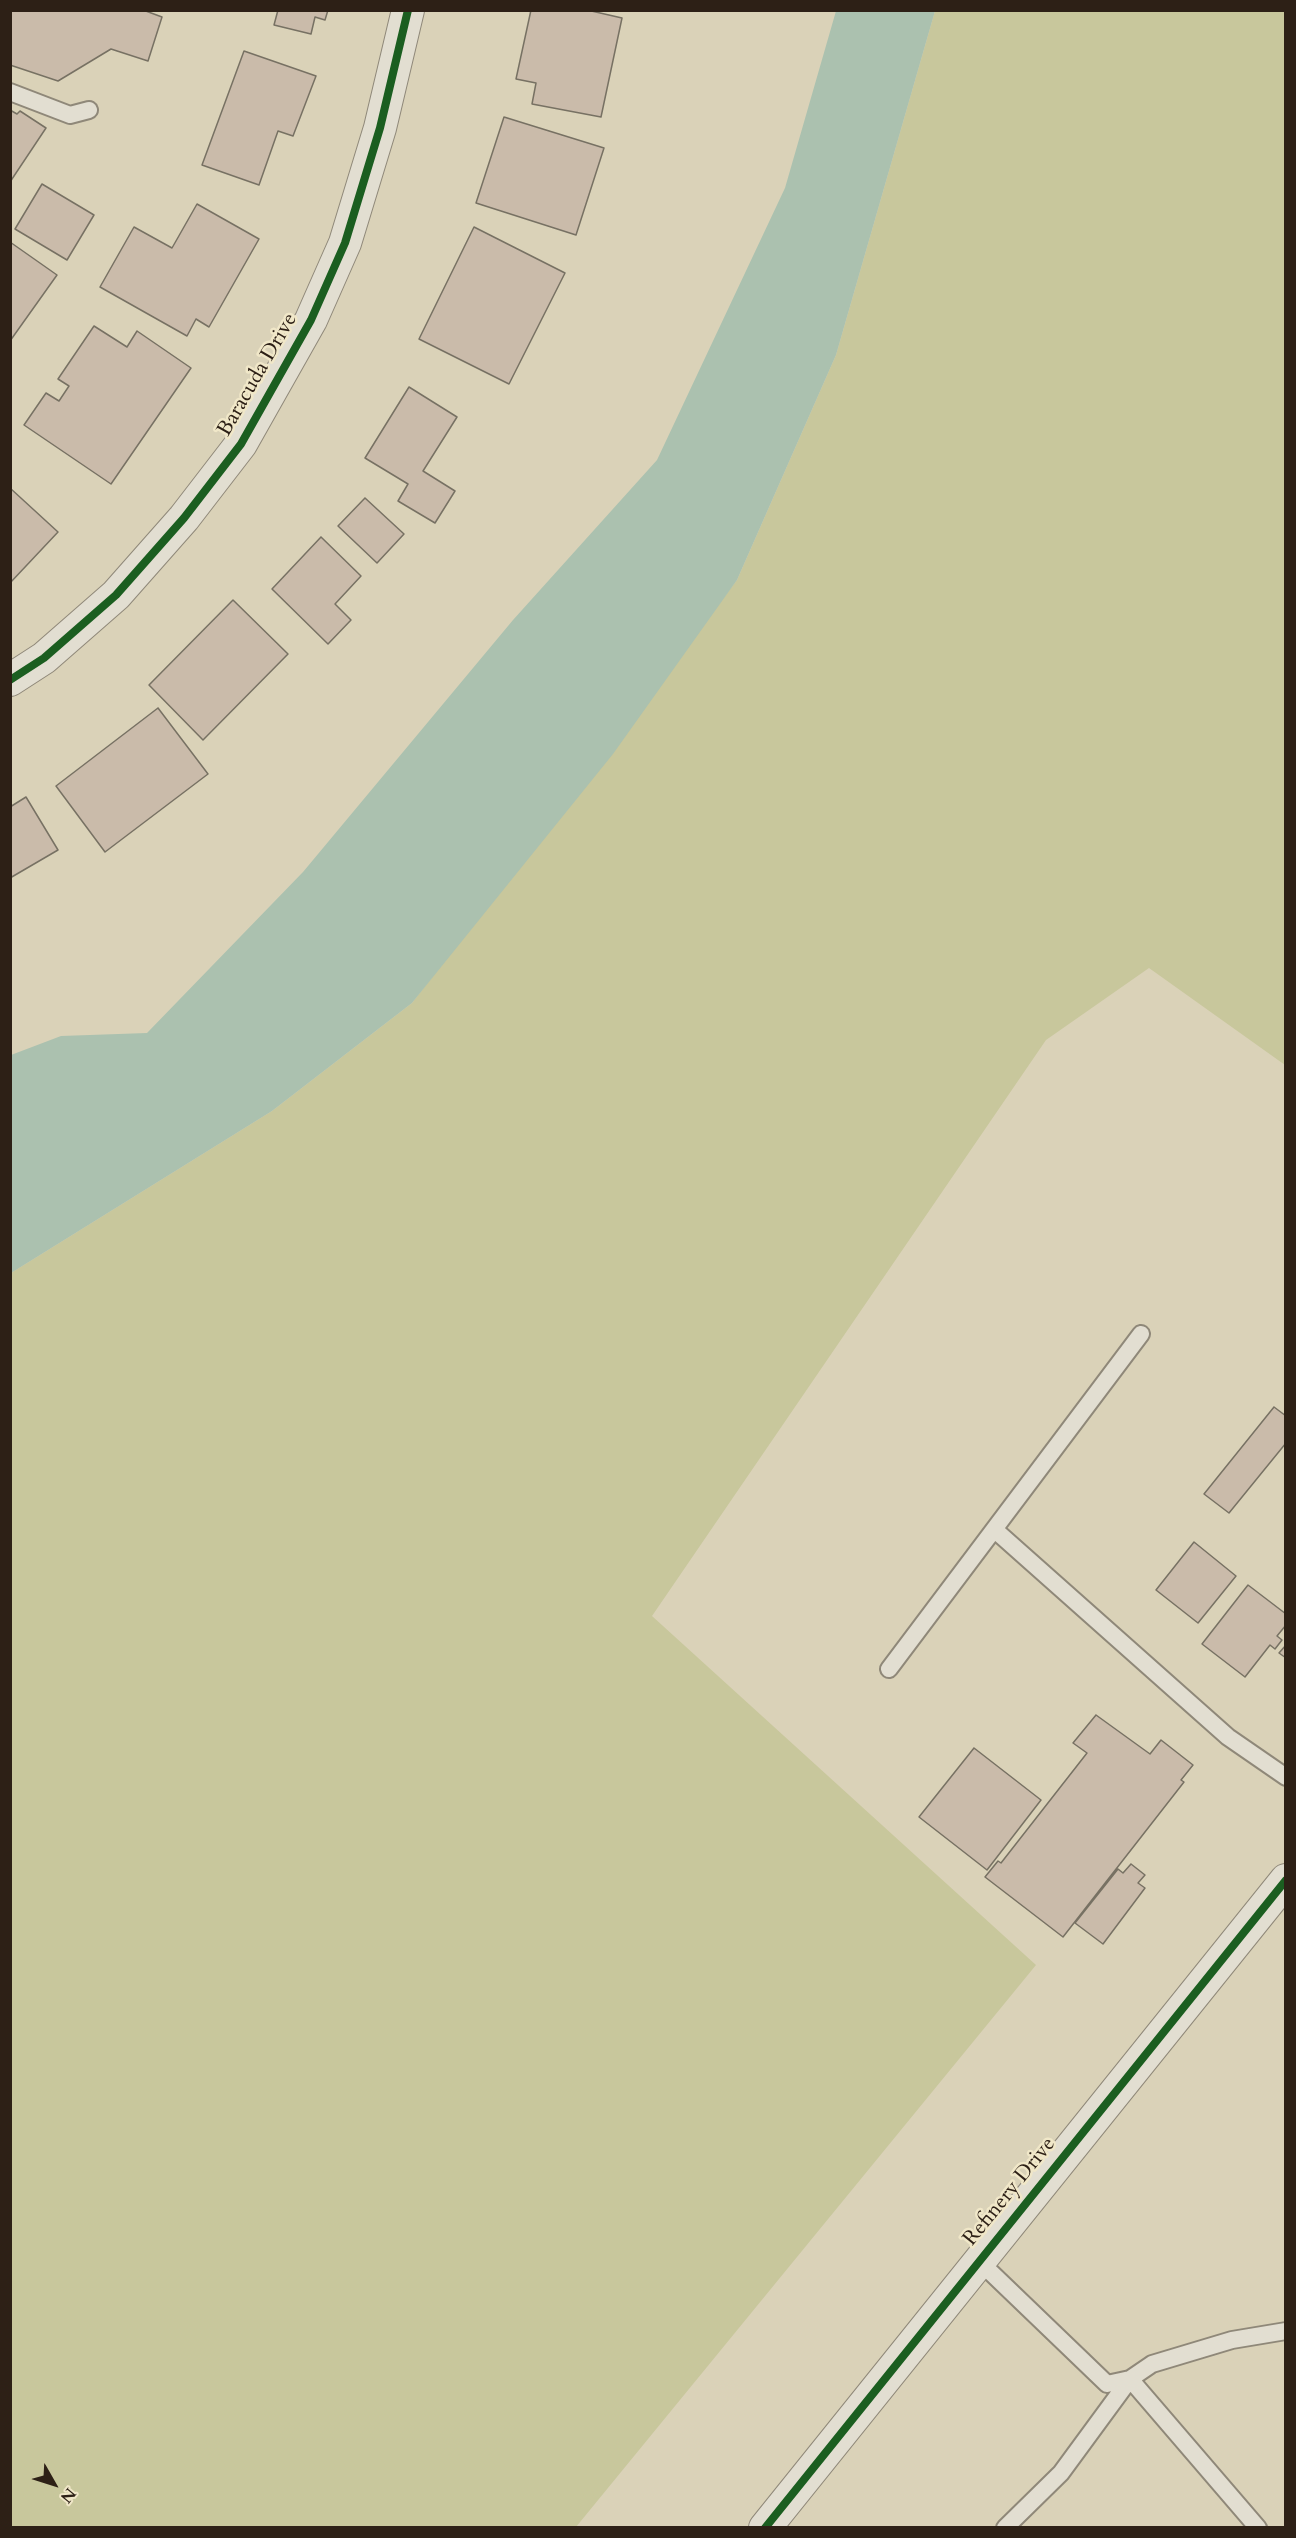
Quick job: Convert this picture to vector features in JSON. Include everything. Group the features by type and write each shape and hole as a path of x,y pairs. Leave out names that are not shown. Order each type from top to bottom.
{"street":[{"name":"Baracuda Drive","path":"10,680 44,658 116,596 184,518 241,444 311,320 345,243 380,128 408,10"},
{"name":"Refinery Drive","path":"765,2528 978,2260 1286,1880"}],"lane":[{"path":"10,92 70,115 89,110"},
{"path":"889,1670 1141,1334"},
{"path":"995,1530 1228,1737 1286,1777"},
{"path":"978,2260 1107,2384 1130,2379"},
{"path":"1005,2528 1061,2473 1130,2379 1152,2364 1178,2355 1232,2340 1286,2331"},
{"path":"1130,2379 1258,2528"}],"green space":[{"path":"935,11 1285,11 1285,1065 1149,968 1046,1040 652,1616 1036,1965 576,2527 11,2528 11,1273 272,1111 412,1003 737,580 836,355"}],"shaded area":[{"path":"836,11 935,11 836,355 737,580 613,754 412,1003 272,1111 11,1273 11,1055 61,1036 147,1033 303,872 513,620 657,460 785,188"}],"building":[{"path":"10,10 143,10 162,17 148,61 111,49 58,81 10,65"},
{"path":"278,10 328,10 325,20 315,17 311,34 274,25"},
{"path":"531,10 587,10 622,18 601,117 532,104 536,83 516,79"},
{"path":"244,51 316,76 293,136 278,131 259,185 202,165"},
{"path":"10,110 17,114 20,111 46,128 10,182"},
{"path":"504,117 604,148 576,235 476,203"},
{"path":"42,184 94,215 67,260 15,229"},
{"path":"197,204 259,239 209,327 196,319 187,336 100,287 134,227 172,248"},
{"path":"474,227 565,273 509,384 419,339"},
{"path":"10,242 57,275 10,341"},
{"path":"94,326 127,347 137,331 191,368 111,484 24,425 46,393 59,401 69,386 58,379"},
{"path":"409,387 457,417 423,471 455,491 435,523 398,501 408,484 365,458"},
{"path":"10,488 58,532 10,583"},
{"path":"365,498 404,534 377,563 338,526"},
{"path":"321,537 361,576 335,604 351,620 328,644 272,589"},
{"path":"233,600 288,654 203,740 149,685"},
{"path":"158,708 208,774 105,852 56,786"},
{"path":"26,797 58,850 10,878 10,807"},
{"path":"1274,1407 1286,1416 1286,1443 1229,1513 1204,1494"},
{"path":"1194,1542 1236,1576 1198,1623 1156,1590"},
{"path":"1248,1585 1286,1614 1286,1625 1277,1636 1282,1640 1275,1649 1270,1645 1245,1677 1202,1644"},
{"path":"1286,1645 1286,1658 1279,1653"},
{"path":"1096,1715 1150,1754 1161,1740 1193,1765 1181,1780 1184,1782 1063,1937 985,1877 998,1861 1001,1863 1087,1753 1073,1743"},
{"path":"974,1748 1041,1800 987,1870 919,1817"},
{"path":"1131,1864 1145,1875 1138,1883 1145,1888 1103,1944 1075,1923 1118,1869 1123,1873"}],"cycle path":[{"path":"10,680 44,658 116,595 184,518 241,444 311,320 345,243 380,128 408,10"},
{"path":"765,2528 1286,1880"}]}
